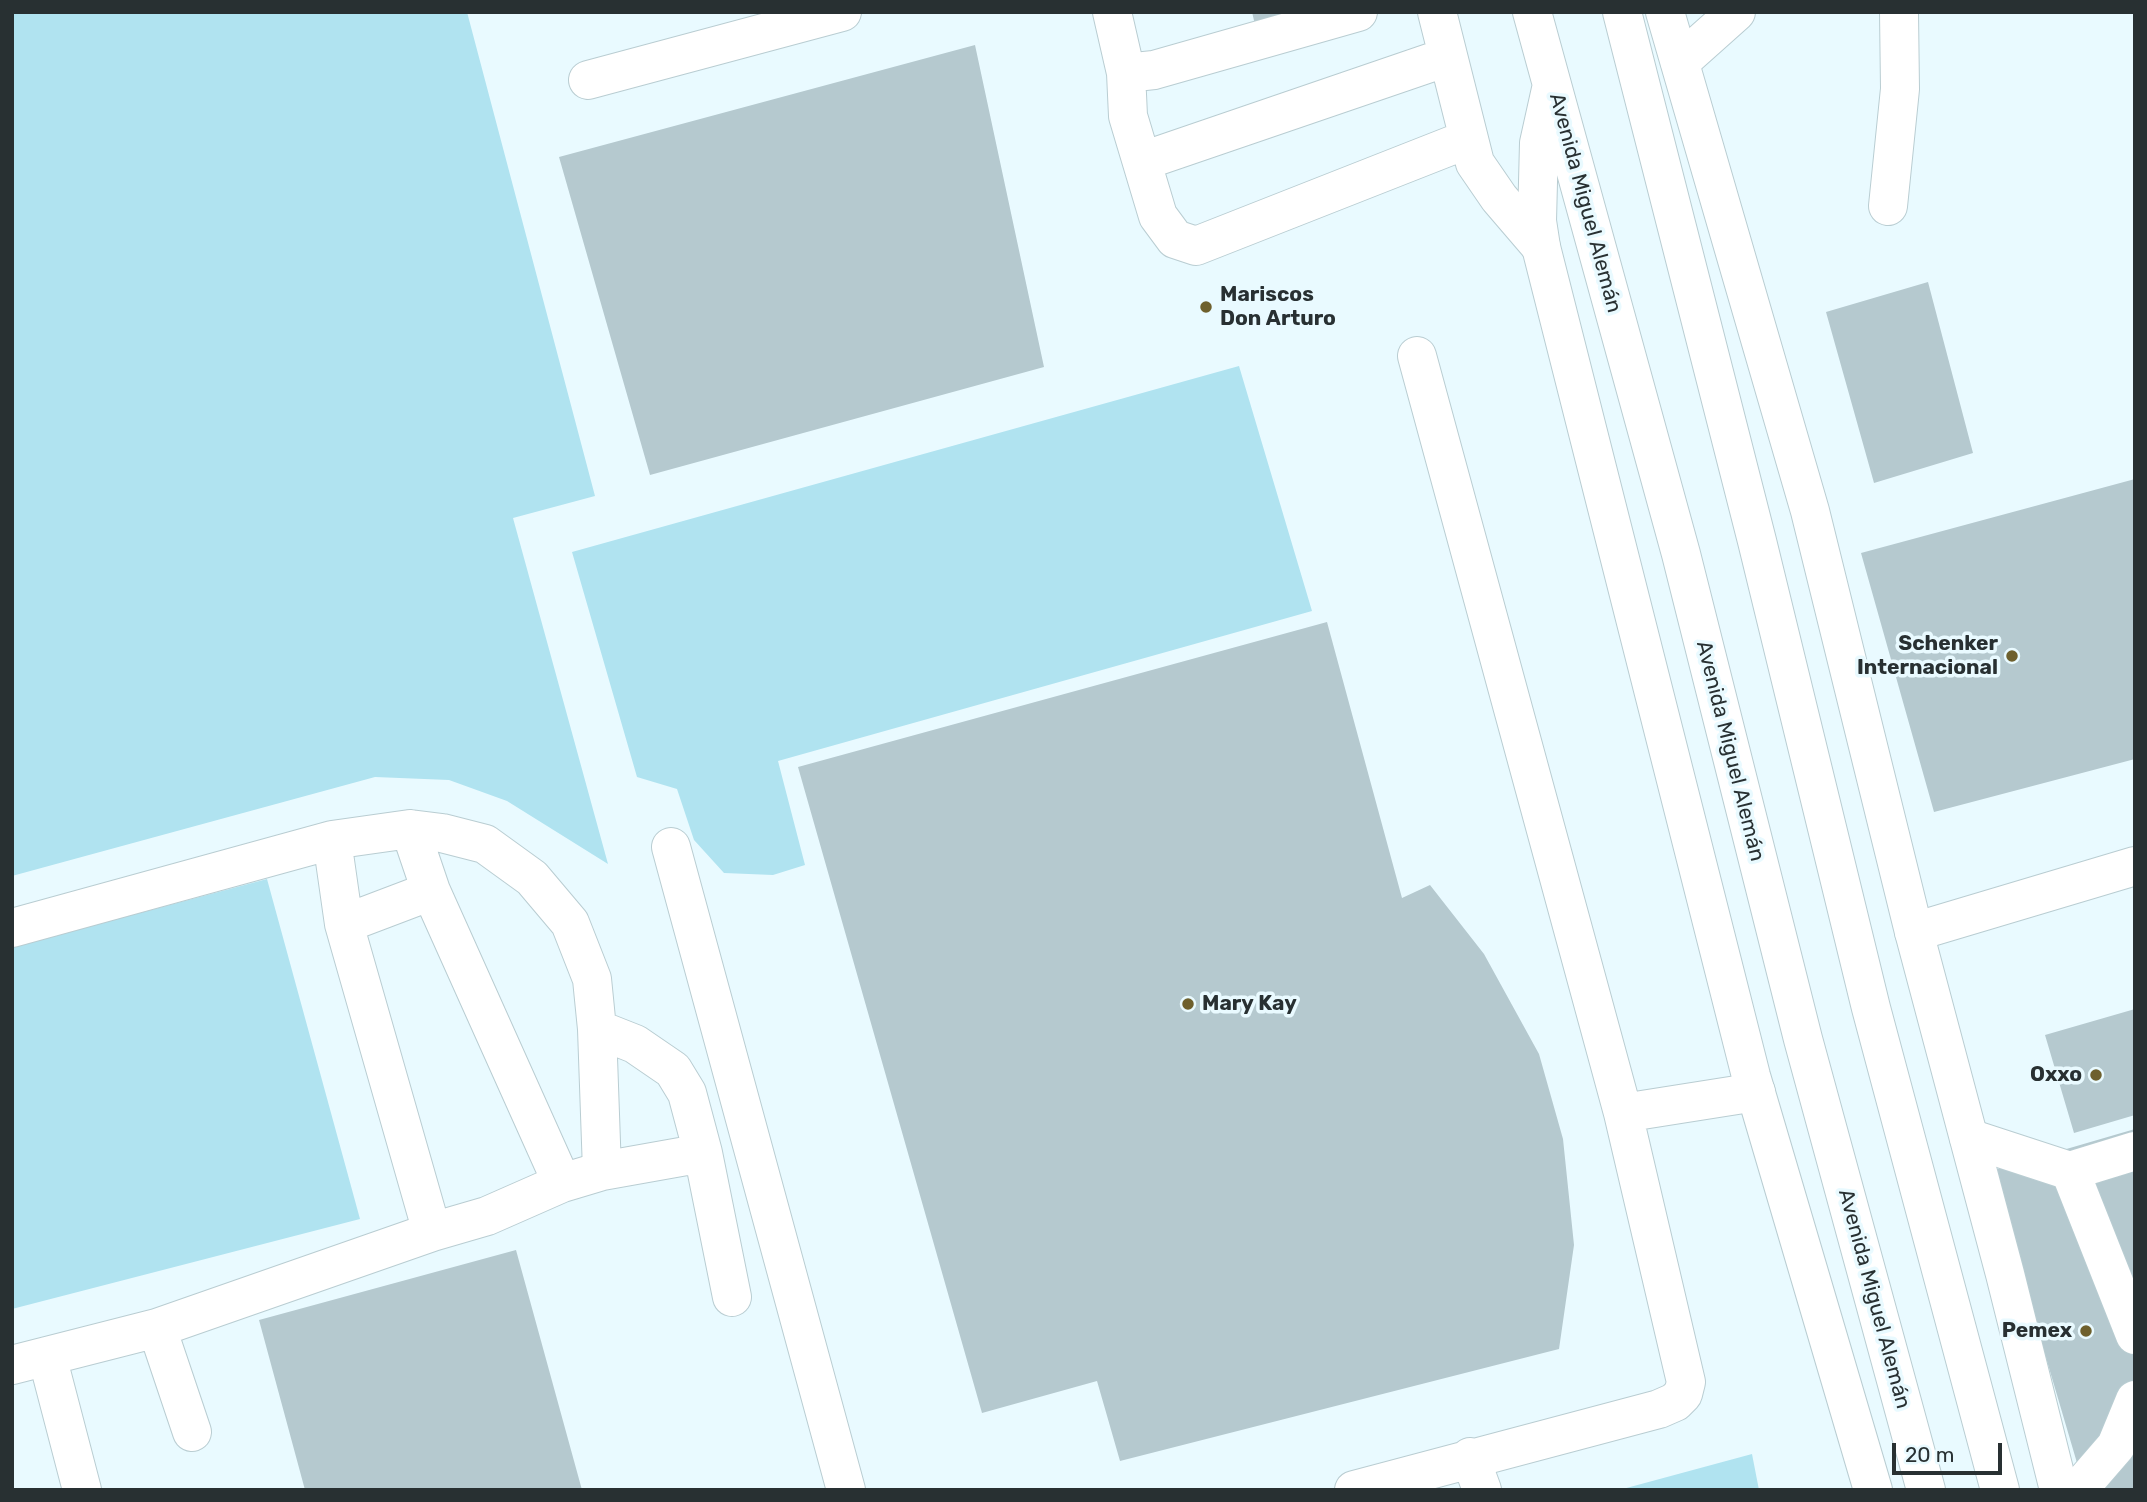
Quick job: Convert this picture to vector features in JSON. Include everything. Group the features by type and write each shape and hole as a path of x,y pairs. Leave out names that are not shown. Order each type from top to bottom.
{"main road":[{"path":"588,80 842,12"},
{"path":"1112,12 1126,72 1128,116 1158,216 1175,239 1196,246 1468,139"},
{"path":"1126,72 1154,70 1358,12"},
{"path":"1437,12 1475,163 1499,198 1541,247"},
{"name":"Avenida Miguel Alemán","path":"1532,12 1681,554 1803,1039 1926,1490"},
{"path":"1622,12 1757,541 1871,1008 2000,1490"},
{"path":"1665,12 1810,511 2055,1485 2125,1456 2135,1400"},
{"path":"1680,62 1736,12"},
{"path":"1888,206 1900,89 1899,12"},
{"path":"1143,161 1447,57"},
{"path":"1552,83 1539,143 1537,221 1541,247 1756,1092 1873,1490"},
{"path":"1354,1490 1476,1474 1675,1402 1683,1394 1686,1382 1623,1113 1417,356"},
{"path":"410,829 431,891 562,1183"},
{"path":"12,928 332,840 410,829 442,833 485,844 532,878 570,923 592,979 597,1029 602,1171"},
{"path":"332,840 344,923 432,1232"},
{"path":"671,847 846,1490"},
{"path":"1914,932 2135,866"},
{"path":"344,923 431,891"},
{"path":"597,1029 635,1044 673,1070 687,1093 703,1153 732,1297"},
{"path":"1623,1113 1756,1092"},
{"path":"1969,1138 2070,1171 2135,1151"},
{"path":"82,1490 30,1360 157,1328 432,1232 487,1216 562,1183 602,1171 703,1153"},
{"path":"2070,1171 2135,1335"},
{"path":"157,1328 192,1432"}],"shaded area":[{"path":"18,12 467,12 595,496 513,518 608,864 507,801 449,780 375,777 12,876 12,15"},
{"path":"1239,366 1312,611 778,761 805,865 773,875 724,873 694,840 677,789 637,777 572,552"},
{"path":"267,879 360,1219 12,1309 12,947"},
{"path":"1752,1454 1759,1490 1619,1490"}],"building":[{"path":"1252,12 1309,12 1256,29"},
{"path":"975,45 1044,367 650,475 559,157"},
{"path":"1928,282 1973,453 1874,483 1826,312"},
{"name":"Schenker Internacional","path":"2135,479 2135,759 1934,812 1861,553"},
{"name":"Mary Kay","path":"1327,622 1402,898 1430,885 1484,954 1539,1054 1563,1139 1574,1245 1559,1349 1120,1461 1097,1381 982,1413 798,767"},
{"name":"Oxxo","path":"2135,1009 2135,1115 2074,1133 2045,1035"},
{"name":"Pemex","path":"2135,1129 2135,1490 2085,1490 1991,1171"},
{"path":"516,1250 582,1490 305,1490 259,1320"}],"place":[{"name":"Mariscos Don Arturo","path":"1206,307"},
{"name":"Schenker Internacional","path":"2012,656"},
{"name":"Mary Kay","path":"1188,1004"},
{"name":"Oxxo","path":"2096,1075"},
{"name":"Pemex","path":"2086,1331"}]}
